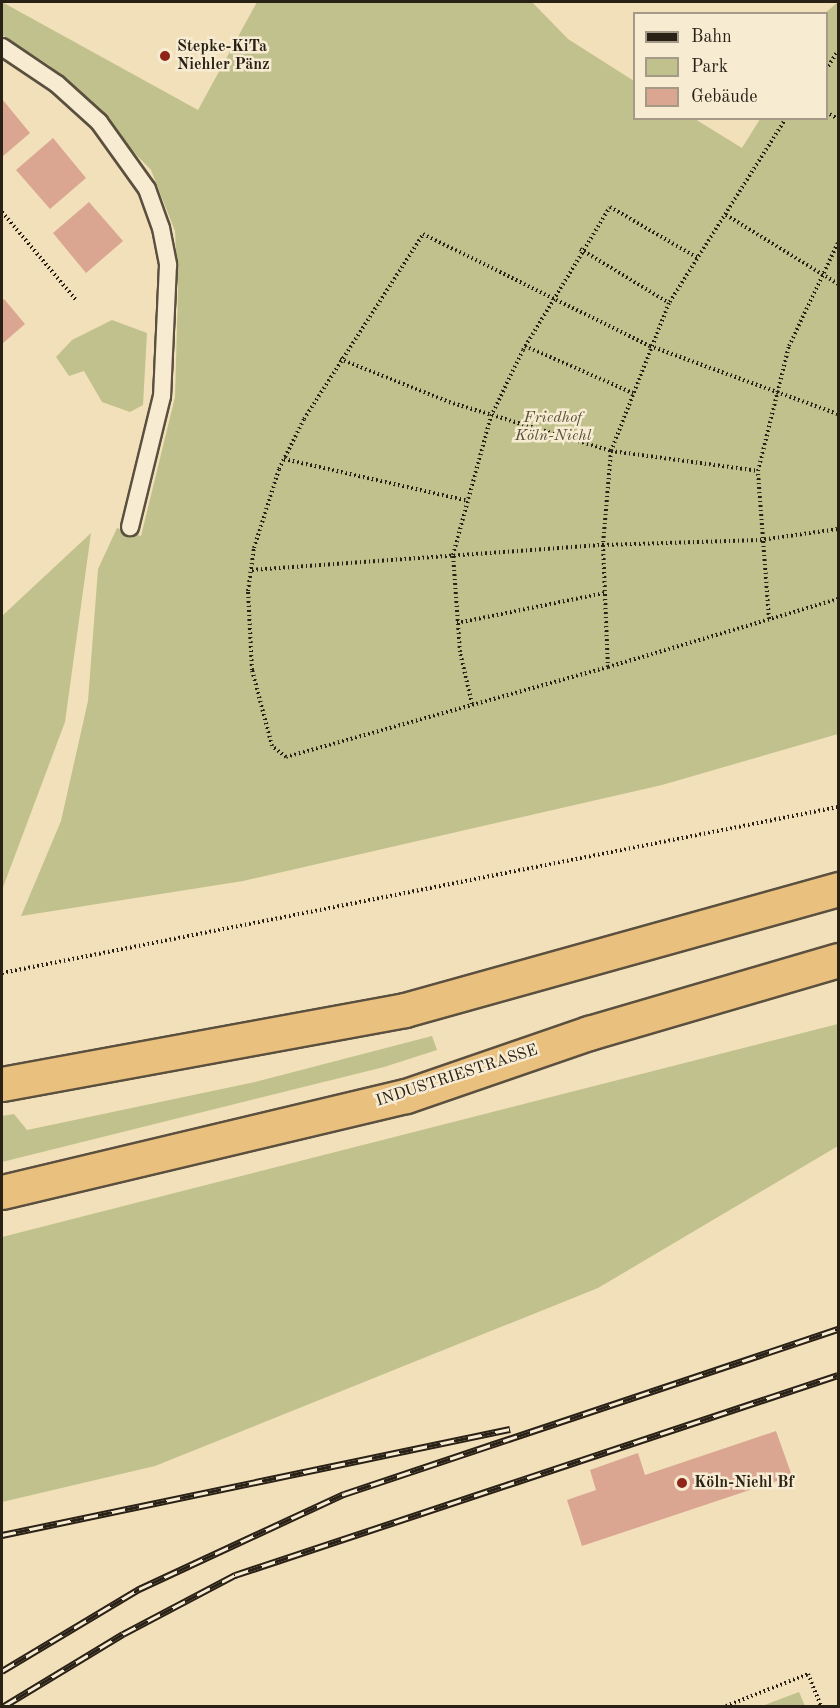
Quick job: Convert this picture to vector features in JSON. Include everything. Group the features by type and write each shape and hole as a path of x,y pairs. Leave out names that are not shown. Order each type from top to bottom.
{"highway":[{"path":"2,1084 405,1010 838,889"},
{"name":"INDUSTRIESTRASSE","path":"2,1192 406,1096 589,1033 838,960"}],"lane":[{"path":"2,47 57,84 99,122 147,189 161,228 168,265 162,396 130,527"}],"path":[{"path":"828,67 838,51"},
{"path":"608,667 603,545 611,452 650,346 669,303 785,120"},
{"path":"472,704 457,623 453,555 465,500 491,416 525,346 580,249 610,207 698,258"},
{"path":"2,212 76,301"},
{"path":"726,215 838,284"},
{"path":"838,414 778,395 650,346 423,234 340,359 284,459 254,548 252,670 272,746 286,757 608,667 838,599"},
{"path":"769,619 760,540 759,471 789,346 838,243"},
{"path":"580,249 669,303"},
{"path":"525,346 633,393"},
{"path":"340,359 491,416 611,452 759,471"},
{"path":"284,459 465,500"},
{"path":"252,570 603,545 760,540 838,529"},
{"path":"457,623 605,593"},
{"path":"2,973 838,807"},
{"path":"726,1707 808,1674 821,1707"}],"green space":[{"name":"Friedhof Köln-Niehl","path":"2,2 198,110 257,2 532,2 568,39 633,80 633,120 697,120 742,148 759,120 828,120 828,12 826,12 838,2 838,734 662,785 243,881 21,916 61,821 88,701 98,569 117,528 141,536 175,397 178,291 175,231 151,170 49,65 2,35"},
{"path":"112,320 147,333 143,405 130,412 102,402 84,371 69,376 56,357 72,340"},
{"path":"91,533 65,722 2,890 2,616"},
{"path":"838,1024 838,1146 598,1288 155,1466 2,1502 2,1237"},
{"path":"432,1036 437,1050 384,1067 2,1162 2,1116 14,1114 27,1130 255,1082"},
{"path":"799,1692 805,1706 762,1706"}],"building":[{"path":"2,99 30,133 2,157"},
{"path":"53,138 86,178 50,209 16,170"},
{"path":"89,202 123,241 86,273 53,233"},
{"path":"4,299 25,324 2,344 2,301"},
{"name":"Köln-Niehl Bf","path":"776,1431 792,1476 582,1546 567,1500 596,1490 590,1470 638,1453 645,1475"}],"railway":[{"path":"2,1671 139,1589 344,1494 838,1329"},
{"path":"4,1706 123,1634 235,1575 838,1375"},
{"path":"2,1535 510,1429"}],"place":[{"name":"Stepke-KiTa Niehler Pänz","path":"165,56"},
{"name":"Köln-Niehl Bf","path":"682,1483"}]}
